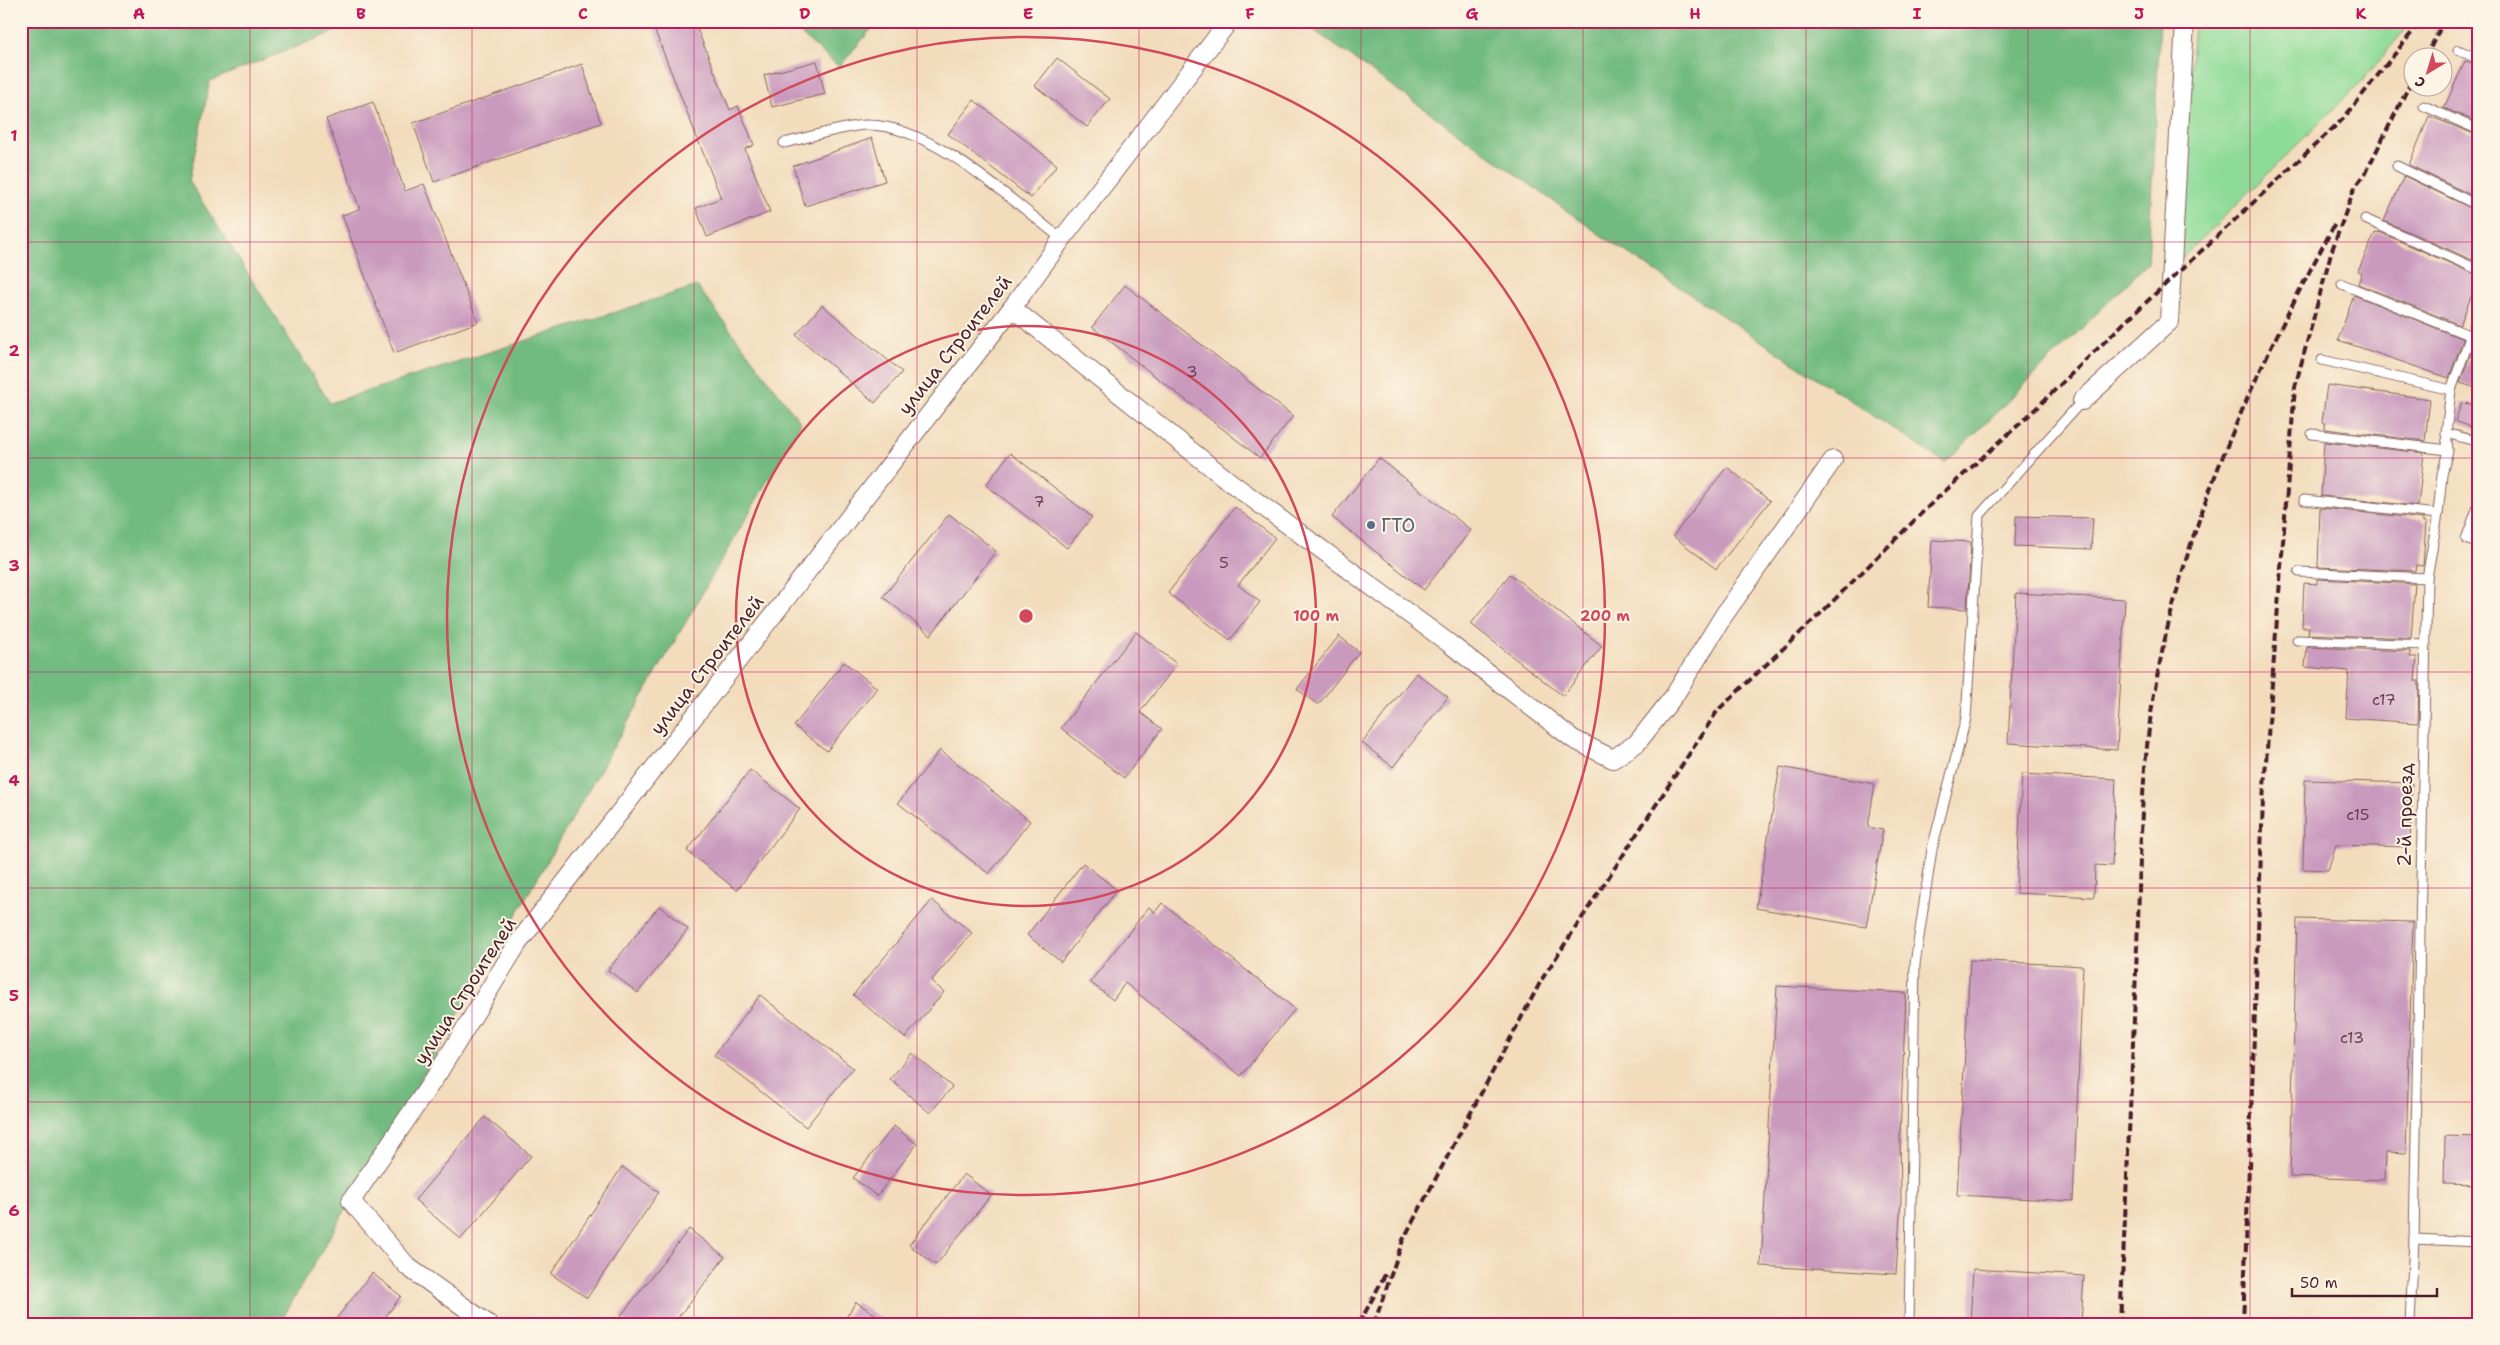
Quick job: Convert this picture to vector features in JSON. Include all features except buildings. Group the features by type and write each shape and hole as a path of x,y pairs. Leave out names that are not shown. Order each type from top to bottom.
{"street":[{"name":"улица Строителей","path":"488,1324 408,1267 350,1201 438,1073 518,943 1012,308 1062,239 1229,21"},
{"path":"2082,401 2169,322 2185,21"},
{"path":"1012,308 1230,482 1450,644 1573,739 1613,759 1637,743 1674,696 1724,615 1833,460"}],"lane":[{"path":"2458,50 2479,59"},
{"path":"2424,106 2479,130"},
{"path":"784,144 865,125 889,126 921,138 947,151 1062,239"},
{"path":"2397,166 2479,206"},
{"path":"2365,219 2479,270"},
{"path":"2342,284 2471,336"},
{"name":"2-й проезд","path":"2410,1324 2414,1239 2427,578 2438,514 2442,476 2448,450 2446,434 2452,390 2479,313"},
{"path":"2322,360 2452,390"},
{"path":"1909,1324 1915,964 1932,849 1966,718 1979,516 2082,401"},
{"path":"2312,434 2448,450"},
{"path":"2446,434 2479,442"},
{"path":"2304,500 2438,514"},
{"path":"2479,504 2466,539 2479,544"},
{"path":"2299,572 2427,578"},
{"path":"2297,640 2426,645"},
{"path":"2414,1239 2479,1242"}],"green space":[{"path":"21,21 361,21 210,81 189,181 330,403 697,286 801,423 281,1321 283,1324 21,1324"},
{"path":"786,21 878,21 839,67"},
{"path":"1301,21 2160,21 2148,263 1945,463 1602,236"},
{"path":"2194,21 2412,21 2363,80 2178,262"}],"railway":[{"path":"1374,1324 1403,1240 1542,979 1718,710 1820,614 1933,502 2025,419 2125,322 2343,119 2421,21"},
{"path":"2430,48 2444,21"},
{"path":"2243,1324 2263,800 2295,387 2331,253 2354,189 2365,174 2403,98"},
{"path":"2120,1324 2142,806 2148,736 2159,667 2172,608 2189,551 2208,494 2230,438 2280,329 2336,222"},
{"path":"1359,1324 1386,1273"}],"place":[{"name":"ГТО","path":"1371,525"}]}
